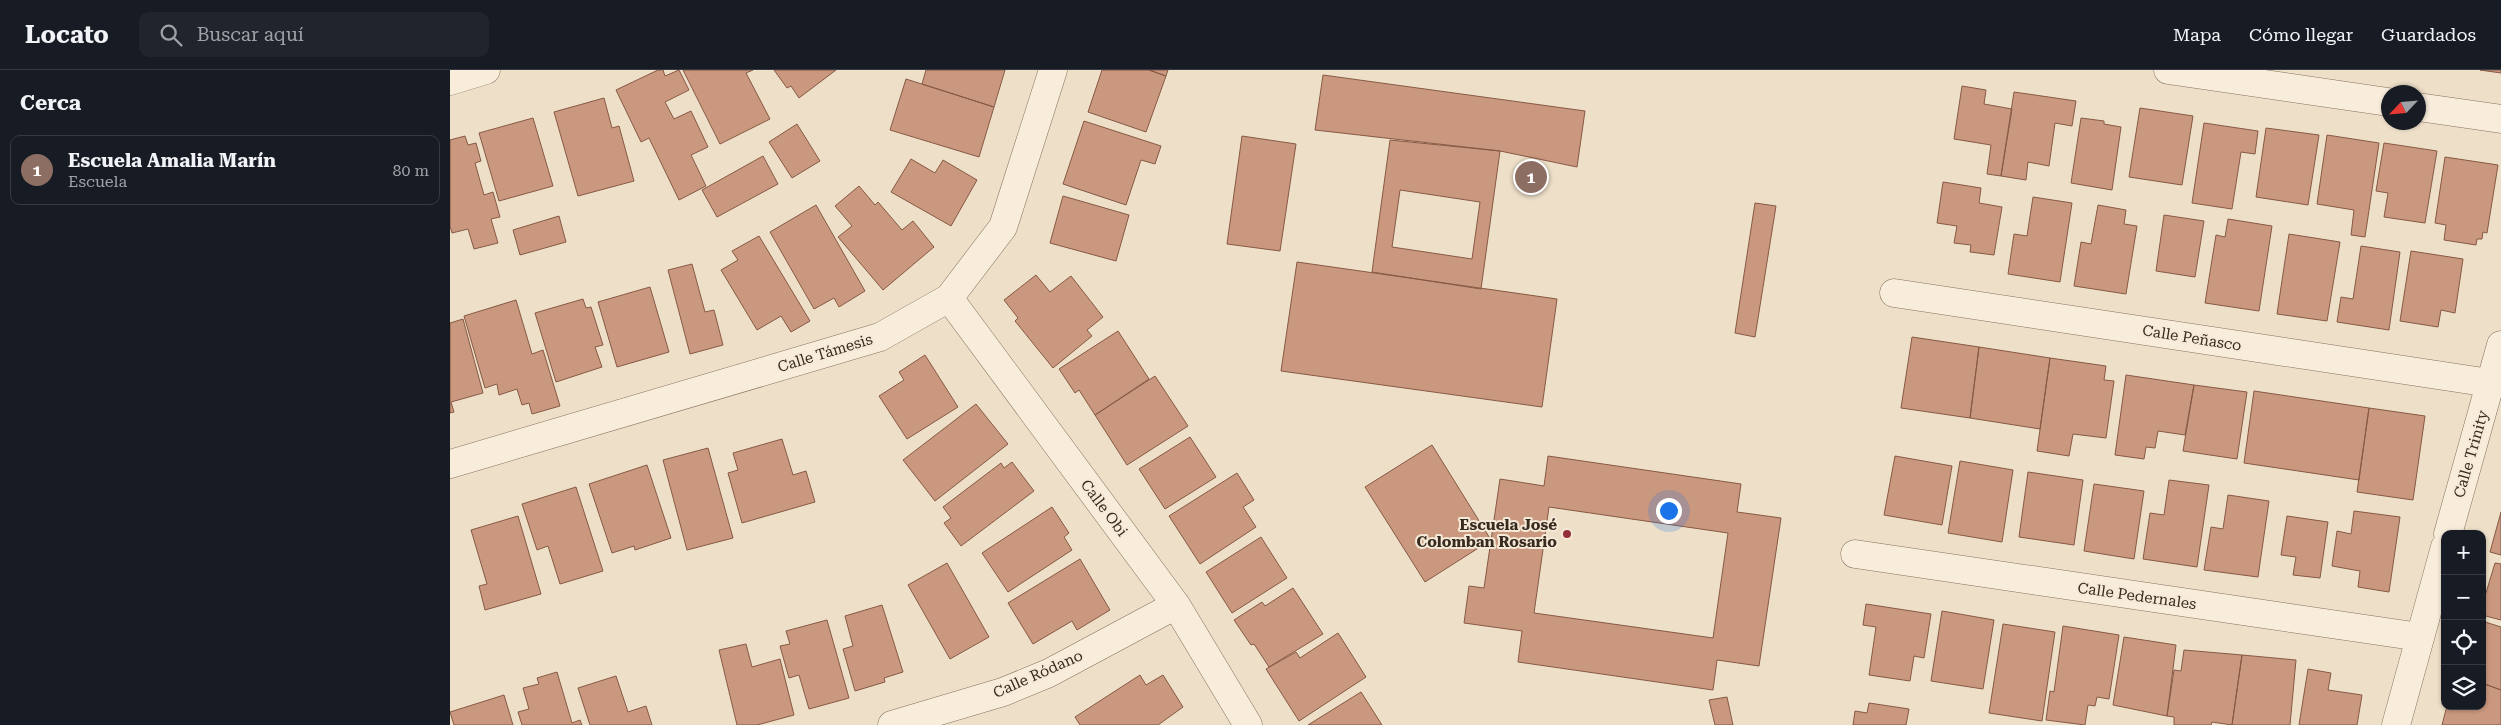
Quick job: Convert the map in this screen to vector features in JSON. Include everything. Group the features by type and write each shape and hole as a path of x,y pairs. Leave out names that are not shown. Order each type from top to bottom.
{"street":[{"path":"450,81 486,70"},
{"name":"Calle Támesis","path":"450,464 880,336 949,298 1003,227 1053,70"},
{"path":"2168,70 2381,101"},
{"path":"2426,108 2501,119"},
{"name":"Calle Peñasco","path":"1894,293 2490,383"},
{"name":"Calle Obi","path":"949,298 1176,605 1248,725"},
{"name":"Calle Trinity","path":"2449,530 2501,344"},
{"name":"Calle Pedernales","path":"1855,554 2420,637"},
{"path":"2396,725 2441,561"},
{"name":"Calle Ródano","path":"892,725 1003,692 1040,677 1176,605"}],"building":[{"path":"658,70 663,70 665,76 679,70 689,90 665,102 674,119 691,111 708,147 691,155 706,186 679,200 649,138 641,142 616,90"},
{"path":"683,70 753,70 746,73 770,119 720,144"},
{"path":"774,70 836,70 799,98 791,86 787,88"},
{"path":"926,70 1005,70 994,107 922,84"},
{"path":"1102,70 1149,70 1166,76 1146,132 1088,112"},
{"path":"1149,70 1168,70 1166,76"},
{"path":"2480,70 2501,70 2501,73"},
{"path":"1323,75 1585,111 1577,167 1500,151 1315,130"},
{"path":"906,79 994,107 979,157 890,130"},
{"path":"1962,86 1986,90 1984,104 2012,109 2001,176 1987,174 1991,145 1954,139"},
{"path":"2014,92 2076,101 2072,126 2055,123 2049,166 2028,162 2026,180 2001,176"},
{"path":"604,98 612,128 619,126 634,181 578,196 554,112"},
{"path":"2140,108 2193,116 2182,185 2129,177"},
{"path":"533,118 553,186 499,201 479,133"},
{"path":"2081,118 2104,121 2104,124 2121,127 2112,190 2071,183"},
{"path":"1084,121 1161,146 1155,164 1141,160 1126,205 1063,184"},
{"path":"2204,123 2258,131 2255,154 2241,152 2232,209 2192,203"},
{"path":"797,124 820,161 792,178 769,142"},
{"path":"2266,128 2319,135 2308,205 2256,197"},
{"path":"2327,135 2379,143 2365,237 2351,235 2354,210 2317,204"},
{"path":"465,136 468,145 476,143 481,161 475,163 484,195 493,192 500,217 491,219 498,243 474,249 468,229 452,233 450,226 450,140"},
{"path":"1242,136 1296,144 1280,251 1227,244"},
{"path":"1390,140 1500,151 1481,289 1372,272","holes":["1400,190 1480,202 1472,259 1392,247"]},
{"path":"2384,143 2437,151 2425,223 2384,217 2388,193 2376,191"},
{"path":"763,156 778,184 717,217 702,190"},
{"path":"2445,157 2498,165 2487,233 2483,232 2482,239 2477,239 2476,245 2444,240 2446,225 2435,223"},
{"path":"911,159 935,173 943,160 977,180 951,226 891,192"},
{"path":"1943,182 1981,188 1979,203 2002,207 1994,255 1970,252 1971,245 1954,243 1957,226 1937,223"},
{"path":"859,186 875,205 878,202 902,230 913,221 934,247 883,290 838,237 852,226 835,206"},
{"path":"1063,196 1129,215 1116,261 1050,243"},
{"path":"2033,197 2072,203 2060,282 2008,274 2014,234 2027,236"},
{"path":"1755,203 1776,206 1755,337 1735,333"},
{"path":"816,205 865,291 839,307 834,298 814,309 770,232"},
{"path":"2098,205 2126,210 2124,224 2137,226 2126,294 2074,286 2081,242 2091,244"},
{"path":"2164,215 2204,221 2195,277 2156,271"},
{"path":"559,216 566,242 520,255 513,230"},
{"path":"2228,219 2272,226 2259,311 2205,303 2216,235 2225,237"},
{"path":"2289,234 2340,242 2327,321 2277,314"},
{"path":"759,236 810,321 791,332 781,316 757,330 721,270 738,260 732,251"},
{"path":"2361,246 2400,252 2389,330 2337,322 2341,297 2353,299"},
{"path":"2411,251 2463,259 2455,313 2441,310 2438,327 2400,321"},
{"path":"1297,262 1557,299 1542,407 1281,371"},
{"path":"692,264 705,312 714,310 723,345 690,354 668,270"},
{"path":"1036,275 1050,292 1071,276 1103,317 1087,330 1092,336 1053,368 1015,321 1018,318 1004,300"},
{"path":"650,287 669,352 617,367 598,302"},
{"path":"583,299 586,308 591,307 603,345 595,347 602,367 556,382 535,313"},
{"path":"516,300 532,354 543,350 560,406 532,414 529,403 522,405 517,389 499,395 497,384 485,388 464,316"},
{"path":"463,319 483,393 451,402 454,412 450,413 450,323"},
{"path":"1118,331 1149,379 1095,415 1079,390 1075,393 1059,369"},
{"path":"1912,337 1979,347 1970,418 1901,408"},
{"path":"1979,347 2050,358 2040,429 1970,418"},
{"path":"925,355 958,407 907,439 879,396 904,380 899,372"},
{"path":"2050,358 2106,366 2104,380 2114,381 2106,438 2073,434 2069,456 2037,451"},
{"path":"2126,375 2194,385 2185,435 2158,431 2155,448 2146,447 2144,459 2115,455"},
{"path":"1155,376 1188,426 1127,465 1095,415"},
{"path":"2194,385 2247,392 2237,459 2183,451"},
{"path":"2254,391 2369,408 2359,480 2244,463"},
{"path":"976,404 1008,444 935,501 903,460"},
{"path":"2369,408 2425,416 2413,500 2357,492"},
{"path":"1190,437 1216,477 1165,509 1139,469"},
{"path":"782,439 793,475 806,471 815,502 742,523 728,473 738,470 733,453"},
{"path":"1432,445 1491,540 1425,582 1365,487"},
{"path":"708,448 733,538 687,550 663,460"},
{"path":"1548,456 1741,484 1737,512 1781,518 1759,666 1717,660 1713,690 1518,662 1522,631 1464,623 1469,586 1484,588 1500,479 1544,486","holes":["1549,507 1728,533 1713,638 1534,613"]},
{"path":"1895,456 1952,466 1942,525 1884,515"},
{"path":"1960,461 2013,470 2002,542 1948,533"},
{"path":"1012,462 1034,491 961,546 944,523 951,518 943,507 1001,463 1004,468"},
{"path":"647,465 671,538 635,550 634,546 612,553 589,484"},
{"path":"2028,472 2083,480 2074,545 2019,537"},
{"path":"1237,473 1254,500 1243,507 1256,527 1200,564 1169,516"},
{"path":"2169,480 2209,485 2197,567 2143,559 2150,513 2164,515"},
{"path":"2094,484 2144,491 2134,559 2084,551"},
{"path":"576,487 603,571 560,584 548,546 537,550 522,504"},
{"path":"2228,495 2269,501 2258,577 2204,570 2211,527 2223,529"},
{"path":"1052,507 1069,533 1064,537 1072,550 1008,592 982,553"},
{"path":"2354,511 2400,517 2389,592 2358,587 2360,571 2332,566 2337,531 2351,534"},
{"path":"2501,512 2501,555 2490,552"},
{"path":"518,516 541,594 485,610 479,586 487,584 471,530"},
{"path":"2287,516 2328,522 2320,578 2293,575 2296,557 2281,555"},
{"path":"1261,537 1287,578 1232,613 1206,572"},
{"path":"1080,559 1110,610 1077,630 1072,621 1033,644 1008,603"},
{"path":"947,563 989,637 950,659 908,585"},
{"path":"2495,563 2501,564 2501,620 2486,616 2486,593"},
{"path":"1293,588 1323,634 1269,667 1254,644 1251,645 1234,620 1262,602 1265,606"},
{"path":"1866,604 1931,614 1924,658 1914,656 1910,681 1869,675 1876,627 1863,625"},
{"path":"882,605 903,672 884,678 885,682 855,691 843,649 853,646 845,616"},
{"path":"1942,611 1994,620 1983,689 1931,681"},
{"path":"827,620 849,698 809,709 799,675 789,678 780,646 790,644 786,631"},
{"path":"2486,622 2501,627 2501,690 2486,684"},
{"path":"2003,624 2055,632 2042,721 1989,713"},
{"path":"2063,626 2119,635 2109,699 2097,697 2095,706 2088,705 2085,725 2046,720 2050,691 2054,692"},
{"path":"1338,633 1366,677 1299,721 1266,669 1296,652 1300,658"},
{"path":"2124,637 2176,645 2167,716 2113,705"},
{"path":"746,644 752,667 780,659 794,715 757,725 737,725 719,650"},
{"path":"2184,650 2242,655 2232,725 2212,722 2211,725 2174,725 2174,717 2167,716 2174,670 2181,671"},
{"path":"2242,655 2296,660 2290,725 2232,725"},
{"path":"2308,669 2331,673 2328,690 2362,695 2357,725 2299,725"},
{"path":"557,672 572,723 580,720 582,725 522,725 518,712 529,709 523,688 539,684 537,678"},
{"path":"1140,675 1146,685 1163,675 1183,707 1158,725 1080,725 1075,717"},
{"path":"616,676 628,712 646,706 652,725 590,725 578,688"},
{"path":"2486,684 2501,690 2501,725 2442,725 2446,710 2486,710"},
{"path":"1361,692 1382,725 1308,725"},
{"path":"504,695 513,725 454,725 450,712"},
{"path":"1727,697 1733,725 1715,725 1709,700"},
{"path":"1869,703 1909,709 1906,725 1853,725 1855,711 1867,713"}],"place":[{"name":"Escuela Amalia Marín","path":"1531,177"},
{"name":"Escuela José Colomban Rosario","path":"1567,534"}]}
